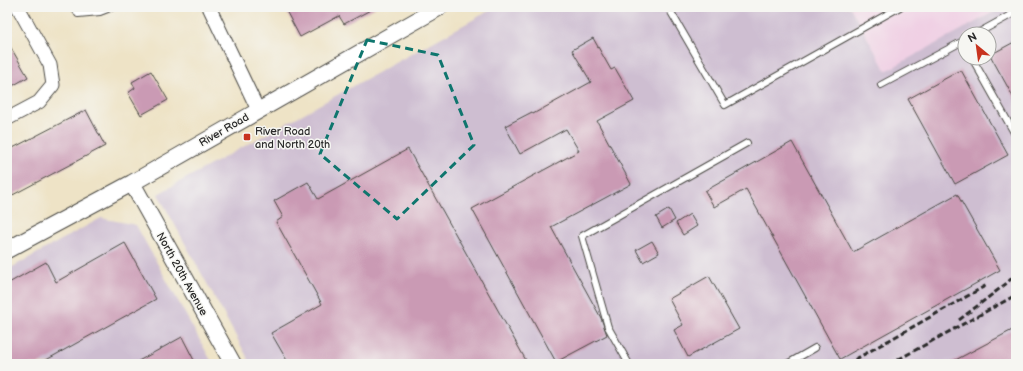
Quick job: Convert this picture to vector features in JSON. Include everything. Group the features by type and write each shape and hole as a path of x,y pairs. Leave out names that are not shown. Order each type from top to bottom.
{"street":[{"path":"7,119 39,102 53,85 50,66 18,7"},
{"path":"209,7 258,110"},
{"name":"River Road","path":"7,250 132,183 440,7"},
{"name":"North 20th Avenue","path":"132,183 233,364"}],"lane":[{"path":"74,7 78,14 100,12 113,7"},
{"path":"668,7 725,105 900,7"},
{"path":"991,26 1016,12"},
{"path":"881,85 957,46"},
{"path":"977,66 1016,136"},
{"path":"629,364 608,327 582,236 747,143"},
{"path":"787,364 815,348"}],"highlighted area":[{"path":"367,40 438,55 474,145 397,219 320,154"}],"shaded area":[{"path":"496,7 850,7 886,71 957,32 957,66 997,66 997,26 968,26 1003,7 1016,7 1016,364 251,364 158,194"},
{"path":"850,7 1003,7 969,26 957,26 957,33 886,72"},
{"path":"101,218 136,225 213,364 7,364 7,270"}],"building":[{"path":"284,7 376,7 344,24 339,16 300,37"},
{"path":"593,38 611,70 615,68 634,101 597,121 631,184 551,227 601,318 607,335 556,362 472,209 579,151 566,129 520,154 505,126 532,112 533,114 591,82 572,50"},
{"path":"7,41 28,77 7,89"},
{"path":"1016,41 1016,102 996,66 997,51"},
{"path":"961,70 1008,155 955,184 908,99"},
{"path":"151,71 168,100 141,115 128,93 135,88 132,82"},
{"path":"86,110 105,146 7,198 7,151"},
{"path":"792,142 853,252 957,194 1000,270 840,359 746,189 714,207 705,191"},
{"path":"408,149 528,364 289,364 271,333 322,304 276,222 283,217 274,201 308,182 318,199"},
{"path":"669,209 675,220 662,228 656,217"},
{"path":"690,214 697,226 683,235 676,223"},
{"path":"652,241 659,253 643,262 636,250"},
{"path":"125,243 156,299 39,364 7,364 7,284 46,262 56,282"},
{"path":"709,276 739,329 688,357 674,330 683,325 669,299"},
{"path":"1016,328 1016,364 948,364"},
{"path":"182,337 196,364 133,364"}],"railway":[{"path":"959,320 1007,283 1016,274"},
{"path":"847,364 987,285"},
{"path":"890,364 1016,295"}],"place":[{"name":"River Road and North 20th","path":"247,137"}]}
